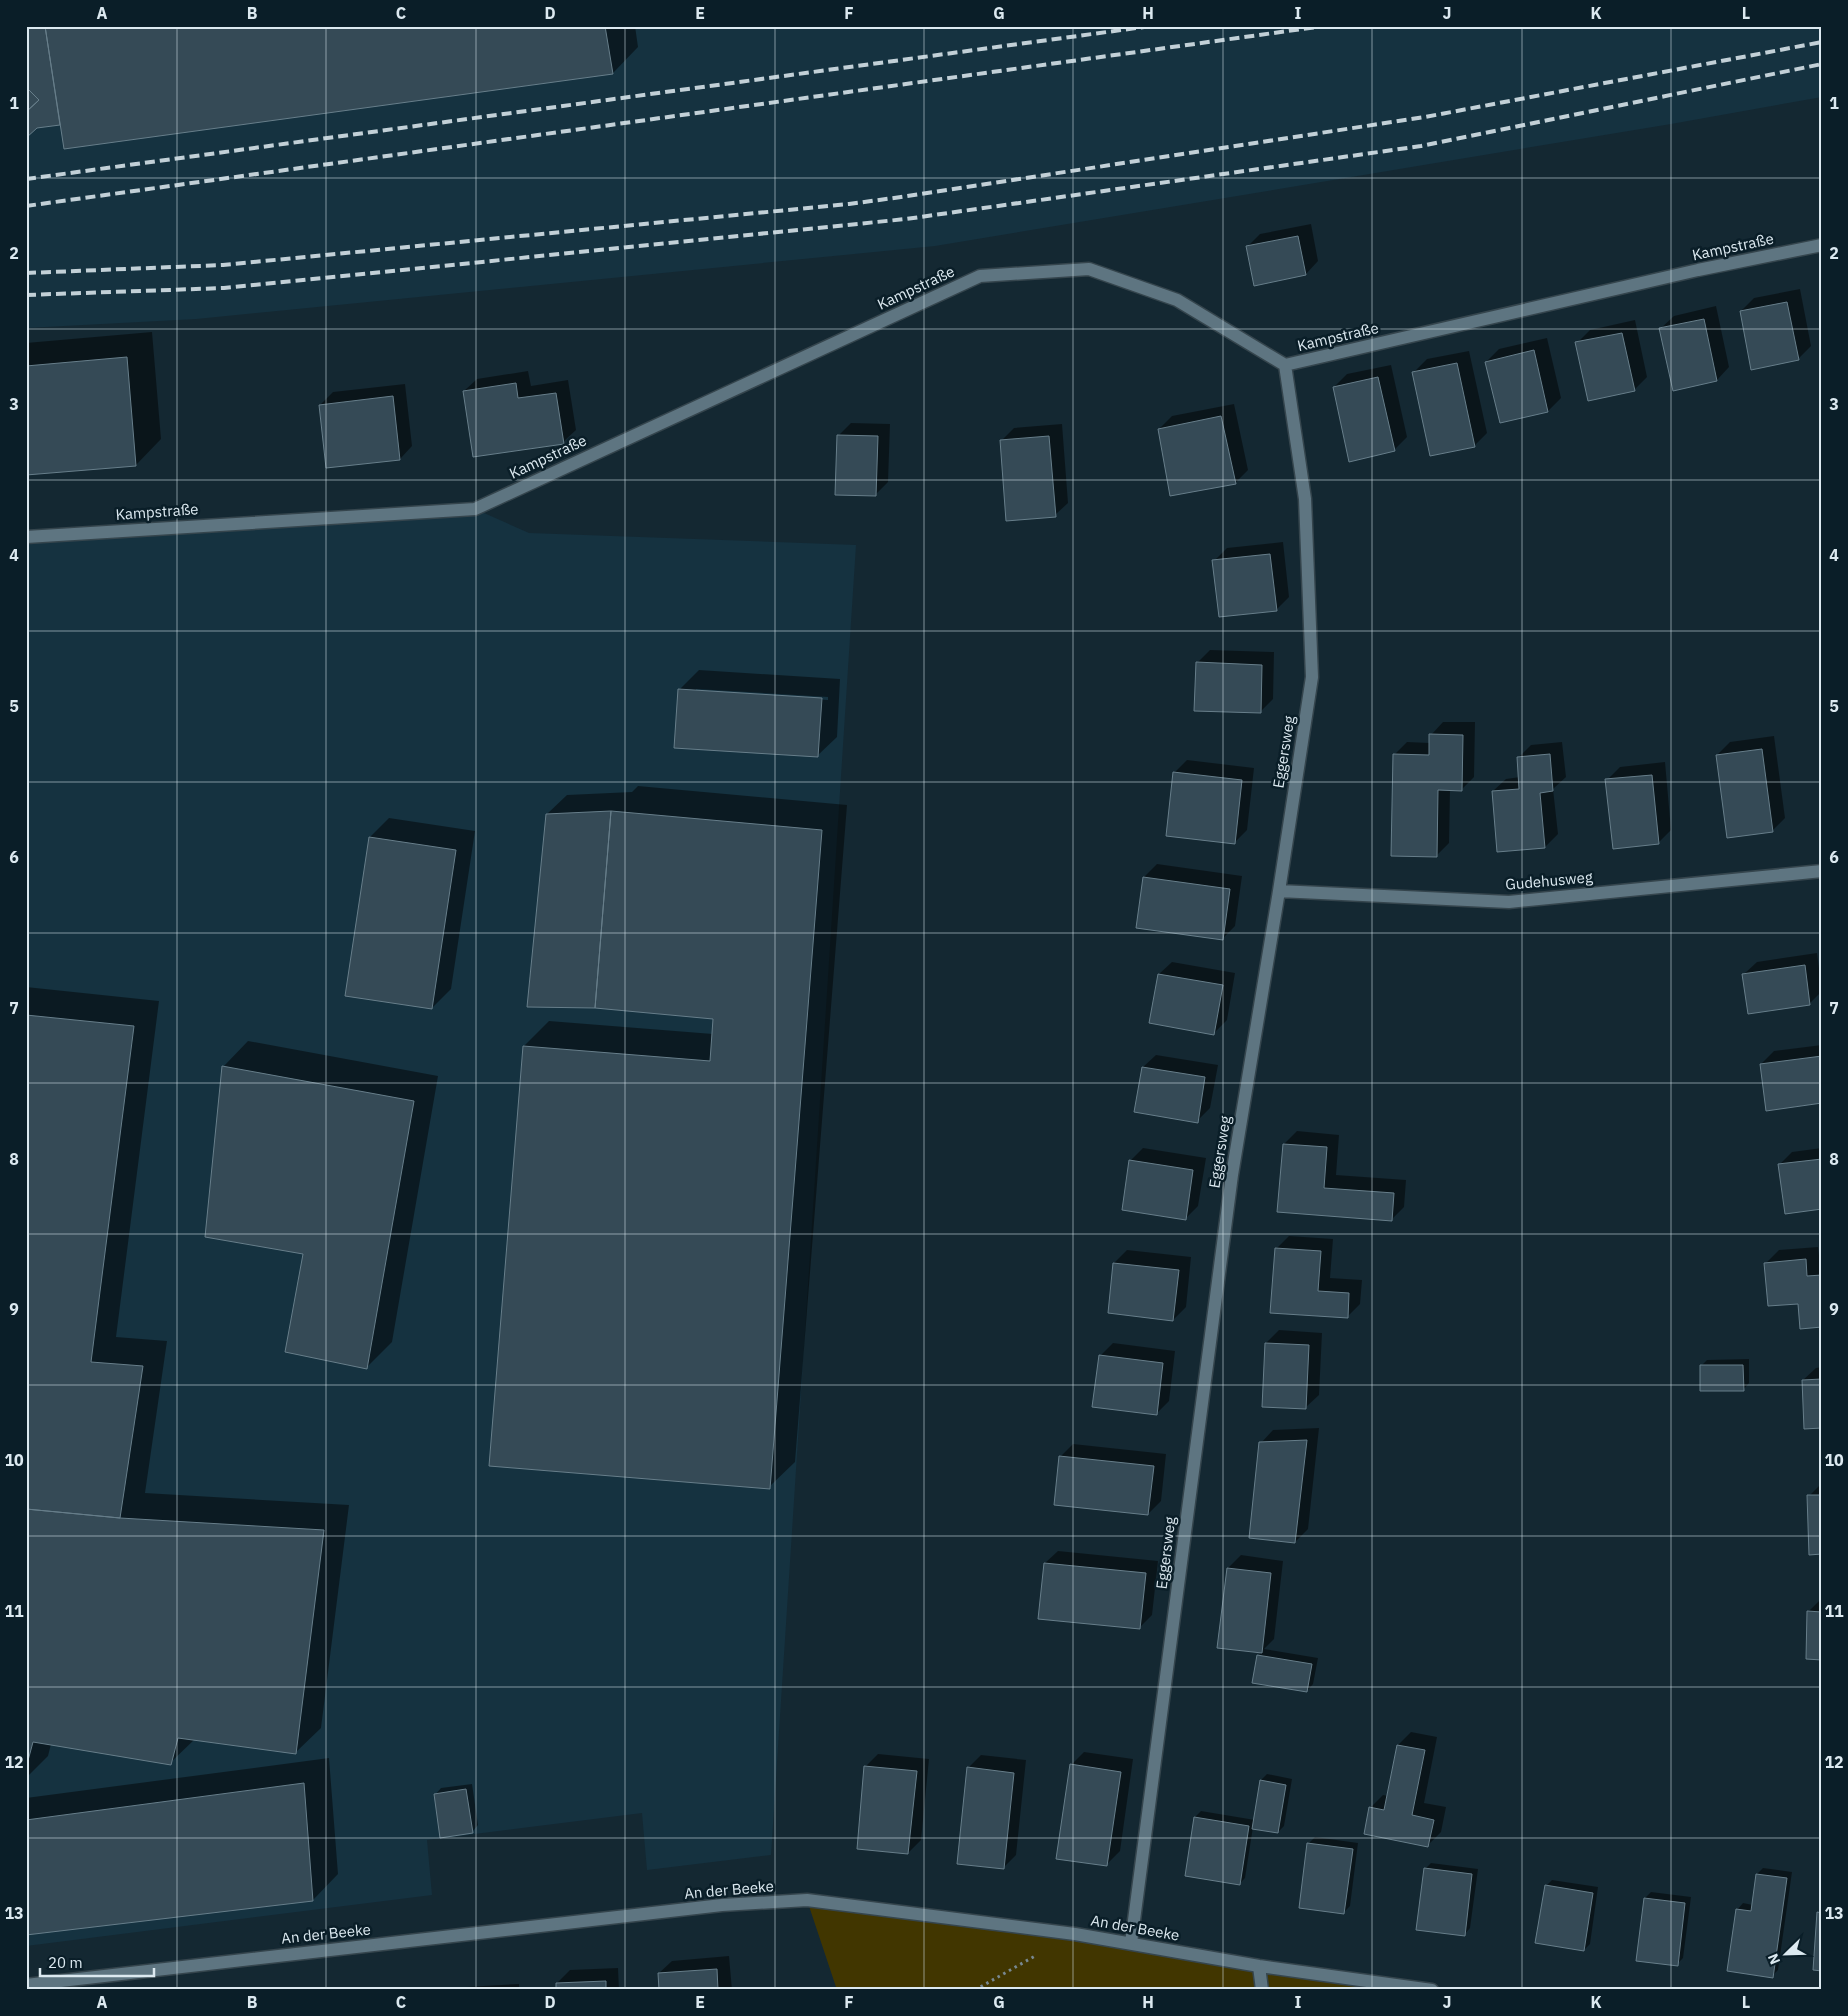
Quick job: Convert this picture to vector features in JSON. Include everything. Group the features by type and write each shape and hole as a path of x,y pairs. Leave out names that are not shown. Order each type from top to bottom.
{"street":[{"name":"Kampstraße","path":"26,537 475,508 980,276 1089,269 1177,300 1284,365 1688,273 1822,245"},
{"name":"Eggersweg","path":"1131,1943 1232,1175 1312,677 1305,499 1284,365"},
{"name":"Gudehusweg","path":"1279,891 1509,902 1822,871"},
{"name":"An der Beeke","path":"26,1985 722,1905 807,1900 1075,1934 1259,1966 1432,1990"},
{"path":"1259,1966 1262,1990"}],"path":[{"path":"975,1990 1075,1934"}],"shaded area":[{"path":"26,26 1822,26 1822,97 1671,124 935,246 196,319 26,328"},
{"path":"475,509 529,533 856,545 771,1855 647,1870 642,1813 427,1840 432,1895 26,1946 26,537"},
{"path":"807,1900 1432,1990 837,1990"}],"building":[{"path":"45,26 60,125 37,128 26,138 26,112 39,100 26,87 26,28"},
{"path":"45,26 605,26 613,74 64,149"},
{"path":"26,87 39,100 26,112"},
{"path":"1298,236 1306,275 1254,286 1246,246"},
{"path":"1787,302 1799,360 1751,370 1740,311"},
{"path":"1704,319 1717,381 1673,391 1659,328"},
{"path":"1622,333 1635,391 1588,401 1575,342"},
{"path":"1534,350 1548,412 1500,423 1485,362"},
{"path":"127,357 136,466 26,475 26,366"},
{"path":"1457,363 1475,447 1430,456 1412,372"},
{"path":"1378,377 1395,451 1349,462 1333,387"},
{"path":"516,383 518,398 556,393 564,444 473,457 463,391"},
{"path":"393,396 400,460 326,468 319,405"},
{"path":"1221,416 1236,484 1170,496 1158,429"},
{"path":"837,435 878,436 876,496 835,495"},
{"path":"1049,436 1056,517 1006,521 1000,440"},
{"path":"1270,554 1277,611 1219,617 1212,560"},
{"path":"1196,662 1262,665 1261,713 1194,711"},
{"path":"678,689 822,698 818,757 674,748"},
{"path":"1429,734 1463,735 1462,791 1438,790 1437,857 1391,856 1393,754 1429,755"},
{"path":"1762,749 1773,832 1727,838 1716,755"},
{"path":"1550,754 1553,791 1540,793 1545,848 1497,852 1492,791 1519,789 1517,757"},
{"path":"1173,772 1242,780 1235,844 1166,836"},
{"path":"1652,775 1659,844 1613,849 1605,779"},
{"path":"611,811 822,830 770,1489 489,1466 523,1046 710,1061 713,1019 595,1008"},
{"path":"611,811 595,1008 527,1007 546,814"},
{"path":"369,837 456,850 432,1009 345,996"},
{"path":"1143,877 1230,889 1223,940 1136,928"},
{"path":"1805,965 1810,1005 1748,1014 1742,974"},
{"path":"1158,974 1223,985 1214,1035 1149,1023"},
{"path":"26,1015 134,1026 91,1362 143,1366 120,1518 26,1509"},
{"path":"1822,1056 1822,1103 1766,1111 1760,1064"},
{"path":"222,1066 414,1101 367,1369 285,1352 303,1254 205,1237"},
{"path":"1142,1067 1205,1077 1198,1123 1134,1112"},
{"path":"1283,1144 1327,1147 1324,1188 1394,1193 1392,1221 1277,1212"},
{"path":"1822,1159 1822,1209 1785,1214 1778,1164"},
{"path":"1129,1160 1193,1170 1186,1220 1122,1210"},
{"path":"1275,1248 1321,1251 1318,1291 1349,1293 1348,1318 1270,1313"},
{"path":"1806,1259 1807,1276 1822,1275 1822,1327 1800,1329 1798,1304 1768,1306 1764,1263"},
{"path":"1113,1263 1179,1270 1173,1321 1108,1313"},
{"path":"1265,1343 1309,1345 1306,1409 1262,1407"},
{"path":"1099,1355 1163,1363 1157,1415 1092,1407"},
{"path":"1700,1365 1743,1365 1744,1391 1700,1391"},
{"path":"1822,1379 1822,1428 1804,1429 1802,1380"},
{"path":"1307,1440 1295,1543 1249,1538 1259,1442"},
{"path":"1059,1456 1154,1466 1148,1515 1054,1505"},
{"path":"1807,1495 1822,1495 1822,1554 1809,1555"},
{"path":"26,1509 120,1518 324,1530 296,1754 178,1738 171,1765 33,1742 26,1768"},
{"path":"1044,1563 1146,1573 1140,1629 1038,1619"},
{"path":"1227,1568 1271,1573 1262,1653 1217,1648"},
{"path":"1807,1611 1822,1612 1822,1660 1806,1659"},
{"path":"1257,1655 1312,1664 1307,1692 1252,1683"},
{"path":"1397,1745 1425,1750 1412,1815 1434,1820 1428,1847 1364,1834 1369,1807 1384,1810"},
{"path":"1070,1764 1121,1772 1107,1866 1056,1859"},
{"path":"864,1766 917,1771 908,1854 857,1849"},
{"path":"967,1767 1014,1773 1004,1869 957,1864"},
{"path":"1260,1780 1286,1785 1278,1833 1252,1829"},
{"path":"304,1783 313,1901 26,1935 26,1820"},
{"path":"466,1789 473,1833 440,1838 434,1794"},
{"path":"1194,1817 1249,1826 1240,1885 1185,1876"},
{"path":"1307,1843 1353,1849 1344,1914 1299,1908"},
{"path":"1424,1868 1472,1874 1465,1936 1416,1930"},
{"path":"1756,1874 1787,1878 1773,1978 1727,1971 1736,1909 1751,1911"},
{"path":"1545,1885 1593,1893 1584,1951 1535,1943"},
{"path":"1644,1898 1685,1903 1678,1966 1636,1961"},
{"path":"1817,1912 1822,1913 1822,1971 1813,1970"},
{"path":"717,1969 718,1990 659,1990 658,1973"},
{"path":"606,1981 606,1990 556,1990 556,1983"}],"railway":[{"path":"26,179 1151,26"},
{"path":"26,206 1324,26"},
{"path":"26,273 223,265 849,204 1425,117 1822,42"},
{"path":"26,295 224,288 906,219 1421,146 1822,64"}]}
